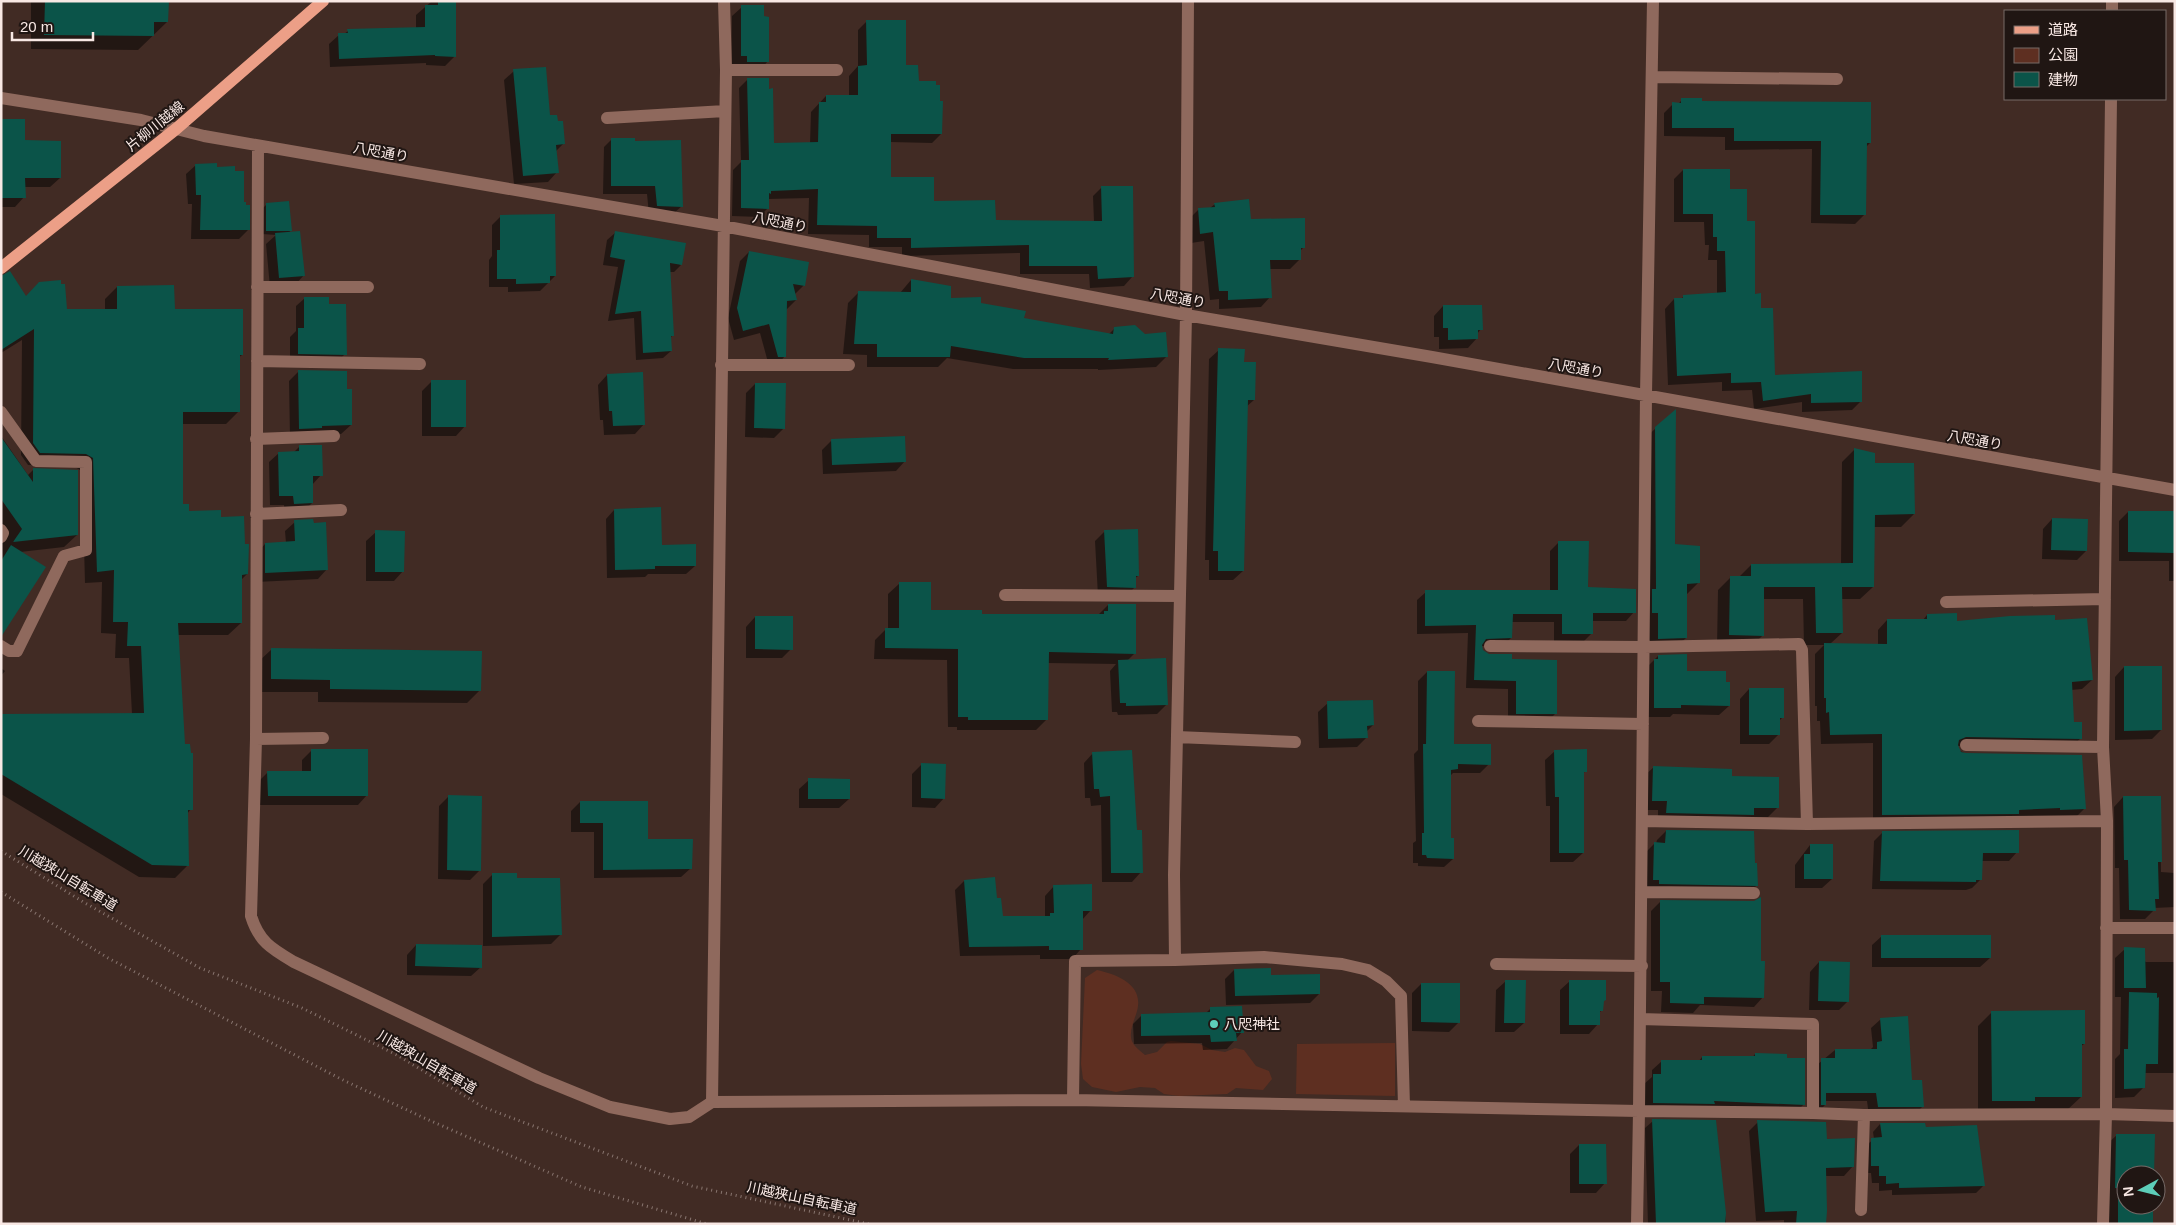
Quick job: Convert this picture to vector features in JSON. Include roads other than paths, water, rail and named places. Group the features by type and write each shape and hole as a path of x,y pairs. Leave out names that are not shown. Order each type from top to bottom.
{"main road":[{"name":"片柳川越線","path":"1,268 176,129 323,1"}],"street":[{"path":"712,1102 726,70 724,1"},
{"path":"1175,960 1174,876 1186,315 1188,1"},
{"path":"1636,1224 1642,966 1641,892 1646,395 1653,1"},
{"path":"726,70 837,70"},
{"path":"1652,77 1837,79"},
{"name":"八咫通り","path":"1,98 141,120 204,136 258,146 723,226 1186,315 2175,490"},
{"path":"2102,1224 2106,1114 2106,822 2103,747 2111,100"},
{"path":"607,118 725,111"},
{"path":"258,146 256,739 251,916 255,929 265,944 294,962 539,1078 610,1107 670,1119 689,1117 712,1102 1074,1100 1813,1113 1864,1116 2106,1114 2175,1116"},
{"path":"257,287 368,287"},
{"path":"257,361 420,364"},
{"path":"721,365 849,365"},
{"path":"1,412 36,461 86,462 86,550 64,556 16,651 9,651 1,646"},
{"path":"256,439 334,436"},
{"path":"256,514 341,510"},
{"path":"1,530 3,533 1,537"},
{"path":"1005,595 1180,596"},
{"path":"1946,602 2105,599"},
{"path":"1490,646 1644,647 1799,644 1802,650 1807,824"},
{"path":"1478,721 1643,724"},
{"path":"1177,737 1296,742"},
{"path":"256,739 324,738"},
{"path":"1966,745 2103,747"},
{"path":"1642,821 1807,824 2106,822"},
{"path":"1641,892 1754,893"},
{"path":"2106,928 2175,928"},
{"path":"1074,1100 1075,962 1264,957 1342,964 1368,970 1386,981 1401,996 1404,1106"},
{"path":"1496,964 1642,966"},
{"path":"1640,1019 1813,1024 1813,1113"},
{"path":"1861,1210 1864,1116"}],"place":[{"name":"八咫神社","path":"1214,1024"}]}
